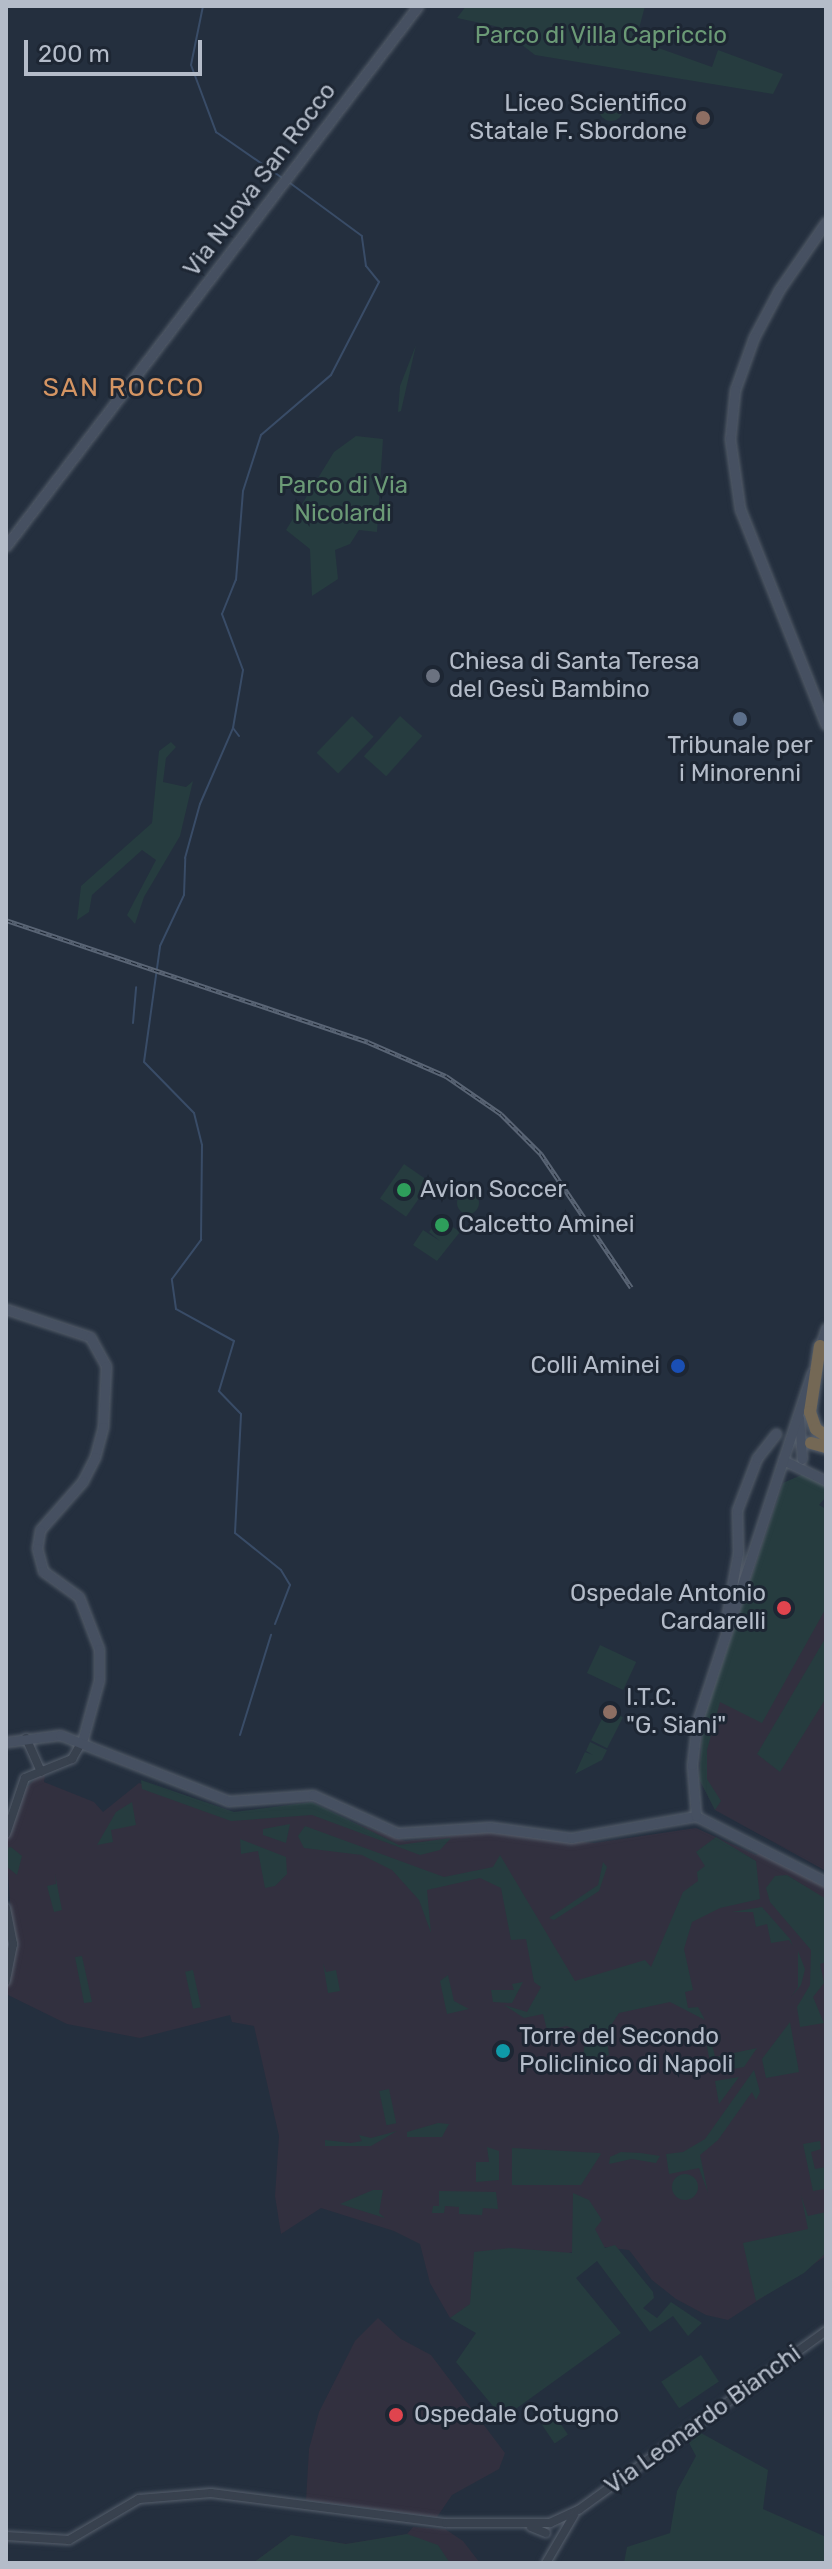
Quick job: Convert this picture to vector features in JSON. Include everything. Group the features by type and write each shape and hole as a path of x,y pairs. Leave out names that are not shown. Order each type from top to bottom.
{"highway":[{"path":"820,1346 810,1412 816,1429 826,1436"},
{"path":"803,1454 826,1447"}],"main road":[{"name":"Via Nuova San Rocco","path":"6,546 418,6"},
{"path":"826,222 779,290 754,337 735,390 730,439 740,509 826,725"},
{"path":"6,1309 90,1337 106,1366 103,1427 95,1457 83,1481 40,1530 37,1548 43,1571 79,1597 99,1649 99,1680 82,1742"},
{"path":"696,1816 696,1729 826,1328"},
{"path":"799,1411 803,1454 826,1481"},
{"path":"729,1620 738,1553 734,1519 757,1458 776,1434"},
{"path":"786,1447 803,1454 826,1475"},
{"path":"783,1460 803,1454"},
{"path":"6,1742 52,1733 82,1742 228,1801 313,1795 397,1833 490,1827 571,1838 696,1816 826,1882"}],"street":[{"path":"26,1738 41,1772"},
{"path":"6,1834 23,1781 72,1759 82,1742"},
{"path":"6,1908 13,1944 6,1981"},
{"name":"Via Leonardo Bianchi","path":"551,2522 580,2509 826,2331"},
{"path":"6,2536 69,2540 139,2499 211,2493 460,2524 551,2522"},
{"name":"Via Leonardo Bianchi","path":"547,2559 560,2533 580,2509"},
{"path":"551,2522 560,2533"},
{"path":"547,2559 547,2534 551,2522"},
{"path":"522,2525 547,2534 560,2533"}],"shaded area":[{"name":"Ospedale Antonio Cardarelli","path":"826,1517 826,1871 715,1810 699,1779 703,1721 769,1532"},
{"path":"39,1775 45,1775 44,1782 94,1802 103,1812 139,1783 232,1815 317,1810 405,1841 483,1832 594,1843 696,1828 756,1855 762,1852 826,1888 826,2256 728,2320 706,2315 676,2299 652,2280 629,2250 594,2246 565,2254 450,2318 430,2283 420,2244 394,2231 321,2208 281,2234 275,2196 279,2136 254,2026 232,2022 230,2015 140,2038 67,2024 6,1994 14,1959 6,1843 20,1794"},
{"name":"Ospedale Cotugno","path":"378,2318 401,2339 431,2355 505,2453 499,2469 452,2495 437,2517 306,2500 309,2449 319,2412 355,2341"},
{"path":"413,2527 445,2529 463,2541 480,2563 253,2563 291,2535 346,2544 407,2534"}],"green space":[{"name":"Parco di Villa Capriccio","path":"466,6 645,6 636,40 712,67 718,50 783,74 773,94 535,55 499,27 457,18"},
{"path":"611,97 619,101 623,109 619,117 611,121 603,117 599,109 603,101"},
{"path":"416,345 401,411 398,412 400,386"},
{"name":"Parco di Via Nicolardi","path":"356,436 383,439 377,532 359,530 350,544 335,550 338,579 312,596 310,549 286,530 334,452"},
{"path":"352,716 374,737 338,774 317,753"},
{"path":"400,716 422,736 386,776 364,756"},
{"path":"171,742 176,747 166,758 163,782 186,787 193,781 180,836 144,897 135,924 127,915 156,860 142,850 92,895 89,912 77,920 81,886 152,823 159,751"},
{"name":"Avion Soccer","path":"404,1164 430,1182 406,1217 380,1198"},
{"path":"468,1192 476,1195 479,1203 476,1211 468,1214 460,1211 457,1203 460,1195"},
{"path":"440,1218 460,1232 437,1261 413,1245 423,1230 440,1241 429,1232"},
{"path":"808,1472 826,1483 826,1497 819,1505 826,1509 826,1608 762,1723 720,1702 707,1750 707,1779 721,1801 715,1810 699,1779 703,1721 783,1483"},
{"path":"826,1637 826,1698 780,1772 757,1754"},
{"path":"600,1645 636,1662 623,1690 587,1673"},
{"path":"607,1709 623,1717 607,1748 591,1740"},
{"path":"590,1742 607,1750 602,1760 575,1774 585,1752 593,1755 586,1751"},
{"path":"141,1780 234,1812 312,1802 399,1845 451,1838 440,1850 420,1855 312,1815 231,1821 142,1789"},
{"path":"132,1802 136,1825 111,1830 113,1842 97,1845 116,1812"},
{"path":"290,1824 286,1843 263,1835 263,1829"},
{"path":"305,1826 444,1877 493,1867 500,1855 575,1981 645,1960 651,1967 683,1892 698,1881 697,1872 705,1866 696,1852 716,1837 756,1861 760,1899 720,1908 692,1922 684,1949 693,1990 685,1992 688,2008 698,2007 705,2020 670,2002 619,2013 606,2033 609,2055 583,2063 585,2035 567,2026 547,2030 543,2014 524,2018 504,2005 527,2012 541,1987 534,1982 526,1939 511,1940 501,1888 480,1878 427,1890 431,1933 419,1900 392,1870 362,1855 304,1848 298,1836"},
{"path":"240,1839 286,1857 287,1874 275,1886 265,1888 258,1851 241,1854"},
{"path":"11,1847 22,1856 17,1875 6,1866 6,1848"},
{"path":"603,1862 607,1867 599,1891 554,1920 549,1918 598,1885"},
{"path":"55,1874 62,1910 54,1912 47,1886 56,1884"},
{"path":"787,1875 826,1899 826,1962 820,1964 824,1983 813,1997 824,2023 800,2027 797,2007 810,1985 811,1950 770,1902 766,1888 775,1876"},
{"path":"762,1907 790,1939 793,1946 789,1940 771,1943 767,1924 756,1927 753,1912 732,1912"},
{"path":"798,1951 805,1969 801,1985 791,1997 798,1987"},
{"path":"82,1956 92,2002 84,2003 75,1957"},
{"path":"323,1963 326,1972 336,1970 340,1991 328,1993"},
{"path":"193,1970 201,2007 193,2009 185,1972"},
{"path":"448,1975 454,2001 469,2009 447,2014 440,1981"},
{"path":"523,1982 512,2003 493,2002 491,1990 514,1990 512,1984"},
{"path":"790,2022 799,2072 766,2078 762,2059"},
{"path":"710,2035 715,2057 757,2048 744,2067 712,2073 705,2036"},
{"path":"754,2070 760,2092 756,2100 752,2092 718,2140 700,2155 708,2193 699,2168 669,2174 666,2154 683,2152 705,2139"},
{"path":"739,2077 719,2104 715,2081"},
{"path":"389,2089 396,2123 386,2125 379,2091"},
{"path":"438,2123 449,2124 442,2137 407,2137 407,2132"},
{"path":"397,2131 371,2146 325,2146 325,2140 351,2143 362,2141 359,2135 371,2138"},
{"path":"820,2141 821,2149 811,2152 815,2169 826,2167 826,2200 824,2189 813,2191 803,2144"},
{"path":"487,2147 499,2151 499,2180 476,2182 476,2162 489,2162"},
{"path":"512,2148 601,2154 581,2185 512,2185"},
{"path":"621,2152 660,2156 656,2163 632,2159 609,2164 610,2157"},
{"path":"685,2174 694,2178 698,2187 694,2196 685,2200 676,2196 672,2187 676,2178"},
{"path":"373,2190 383,2190 379,2213 385,2218 340,2204"},
{"path":"439,2191 496,2192 498,2209 483,2208 482,2215 459,2214 459,2207 445,2206 444,2213 432,2213 433,2206 439,2206"},
{"path":"573,2193 589,2200 602,2220 595,2229 605,2248 615,2245 653,2292 654,2298 643,2308 657,2318 671,2302 702,2323 688,2336 673,2316 650,2332 597,2261 576,2278 621,2333 503,2418 456,2362 476,2333 450,2318 470,2304 474,2252 511,2248 572,2253"},
{"path":"801,2195 808,2216 826,2212 826,2253 804,2273 756,2301 743,2243 808,2229"},
{"path":"701,2355 719,2382 679,2408 661,2382"},
{"path":"550,2408 568,2435 555,2443 537,2417"},
{"path":"701,2433 768,2470 763,2509 826,2537 826,2563 624,2563 627,2547 670,2533 677,2491 696,2456 689,2443"},
{"path":"407,2534 438,2545 450,2563 253,2563 291,2535 346,2544"}],"waterway":[{"path":"203,6 191,65 216,132 281,177"},
{"path":"275,1624 290,1585 281,1570 235,1533 241,1414 219,1391 234,1341 176,1309 172,1279 201,1240 202,1145 194,1113 144,1062 160,946 184,895 185,858 200,804 233,728 243,670 222,614 236,580 243,491 261,435 331,375 379,282 366,266 362,236 290,183"},
{"path":"233,728 239,736"},
{"path":"133,1023 136,987"},
{"path":"240,1735 271,1635"}],"railway":[{"path":"6,920 368,1042 446,1076 501,1114 541,1154 631,1287"}],"place":[{"name":"Liceo Scientifico Statale F. Sbordone","path":"703,118"},
{"name":"Chiesa di Santa Teresa del Gesù Bambino","path":"433,676"},
{"name":"Tribunale per i Minorenni","path":"740,719"},
{"name":"Avion Soccer","path":"404,1190"},
{"name":"Calcetto Aminei","path":"442,1225"},
{"name":"Colli Aminei","path":"678,1366"},
{"name":"Ospedale Antonio Cardarelli","path":"784,1608"},
{"name":"I.T.C. \"G. Siani\"","path":"610,1712"},
{"name":"Torre del Secondo Policlinico di Napoli","path":"503,2051"},
{"name":"Ospedale Cotugno","path":"396,2415"}],"district":[{"name":"SAN ROCCO","path":"124,388"}]}
